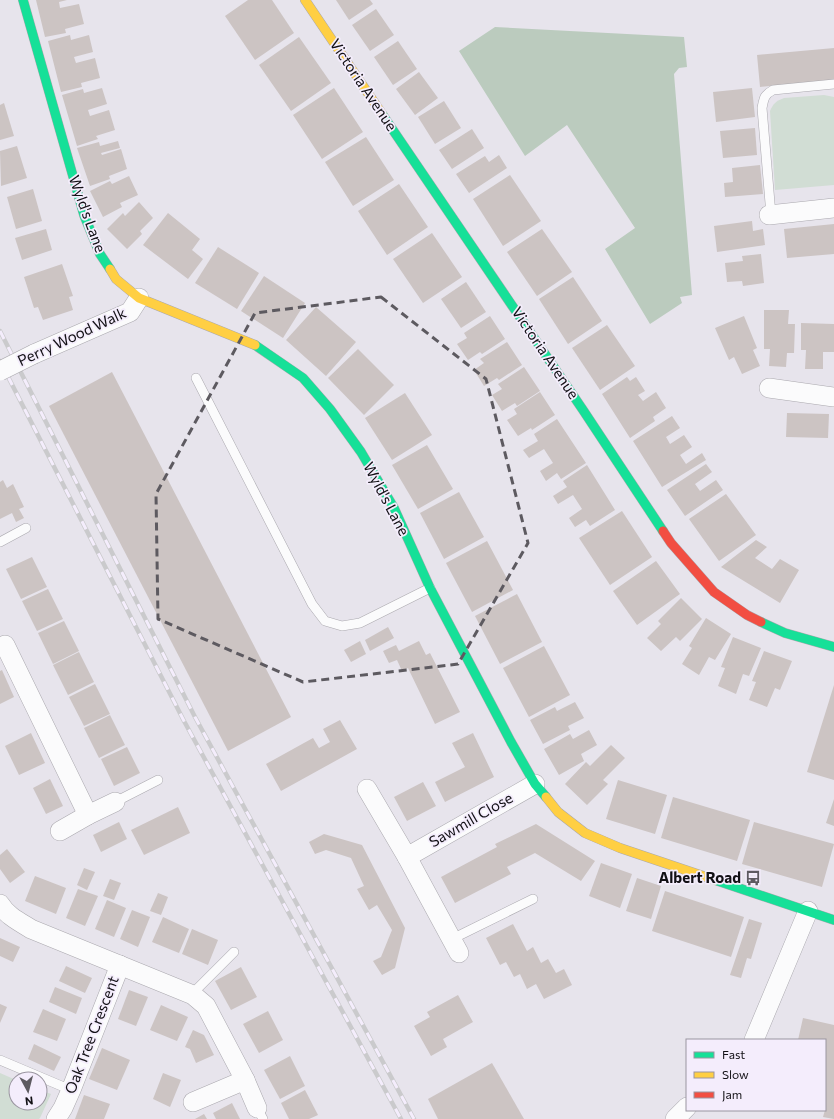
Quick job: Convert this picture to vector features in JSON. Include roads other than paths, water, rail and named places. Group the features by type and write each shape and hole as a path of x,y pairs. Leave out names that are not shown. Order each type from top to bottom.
{"main road":[{"name":"Wyld's Lane","path":"23,0 84,215 100,254 116,279 139,298 253,344 303,378 330,409 365,458 394,508 430,588 511,742 535,784 558,812 585,833 620,848 834,920"},
{"name":"Victoria Avenue","path":"305,0 583,410 670,543 714,592 747,616 785,633 834,648"}],"street":[{"path":"770,215 834,208"},
{"name":"Perry Wood Walk","path":"0,371 34,354 130,312 139,298"},
{"path":"769,388 834,397"},
{"path":"2,643 88,815"},
{"name":"Sawmill Close","path":"407,857 535,784"},
{"path":"367,789 407,857 456,946"},
{"path":"60,831 115,802"},
{"name":"Oak Tree Crescent","path":"0,904 11,916 31,929 120,965 71,1090 56,1119"},
{"path":"754,1039 808,911"},
{"path":"120,965 192,994 206,1006 245,1080 260,1113"},
{"path":"193,1102 245,1080"},
{"path":"675,1119 686,1108"}],"lane":[{"path":"770,215 762,108 764,99 767,93 773,90 834,84"},
{"path":"196,378 312,604 325,621 342,626 360,623 430,588"},
{"path":"0,542 26,528"},
{"path":"115,802 158,780"},
{"path":"456,946 533,899"},
{"path":"192,994 234,952"},
{"path":"0,1060 71,1090"}],"railway":[{"path":"0,331 195,717 414,1119"},
{"path":"0,361 184,721 401,1119"}],"place":[{"name":"Albert Road","path":"753,878"}]}
